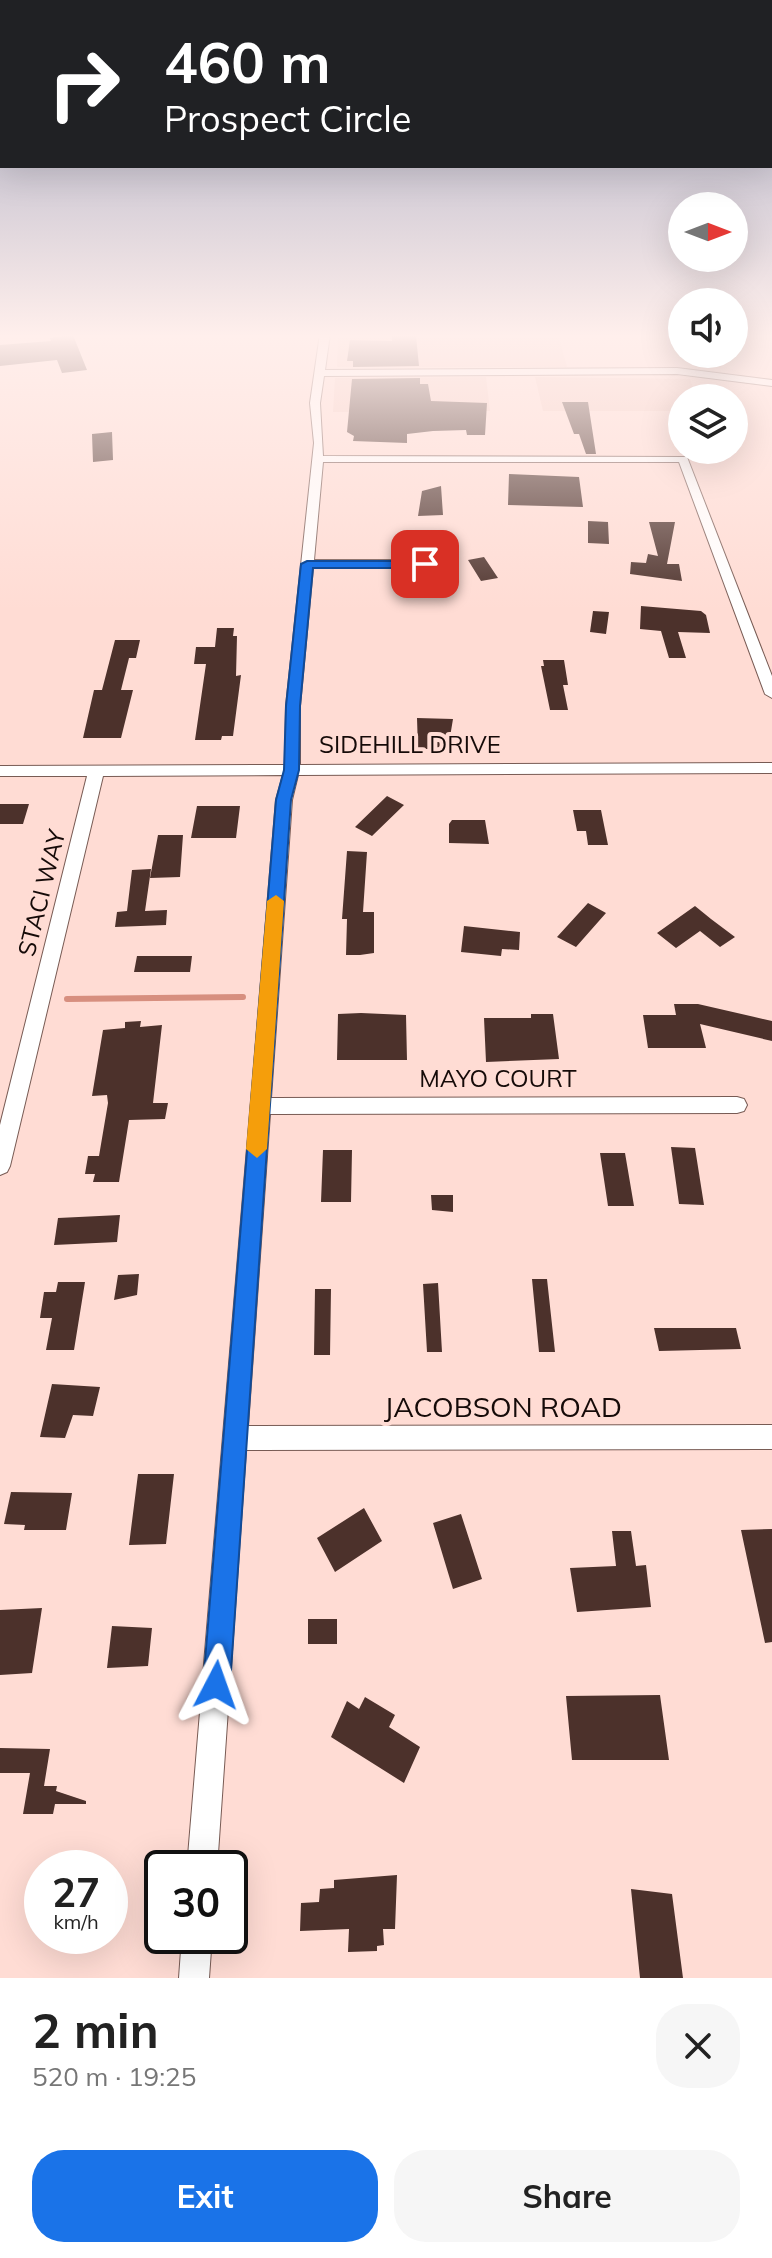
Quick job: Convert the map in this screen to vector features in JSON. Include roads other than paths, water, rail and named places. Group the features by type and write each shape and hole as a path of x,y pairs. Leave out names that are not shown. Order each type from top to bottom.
{"street":[{"path":"203,1850 284,800 292,770 293,706 317,459 316,426"},
{"path":"317,459 683,459 772,694"},
{"path":"307,564 425,564"},
{"name":"SIDEHILL DRIVE","path":"0,771 772,768"},
{"name":"STACI WAY","path":"0,1166 96,771"},
{"name":"MAYO COURT","path":"260,1106 737,1105"},
{"name":"JACOBSON ROAD","path":"235,1438 772,1437"},
{"path":"194,1978 196,1954"}],"waterway":[{"path":"67,999 243,997"}]}
